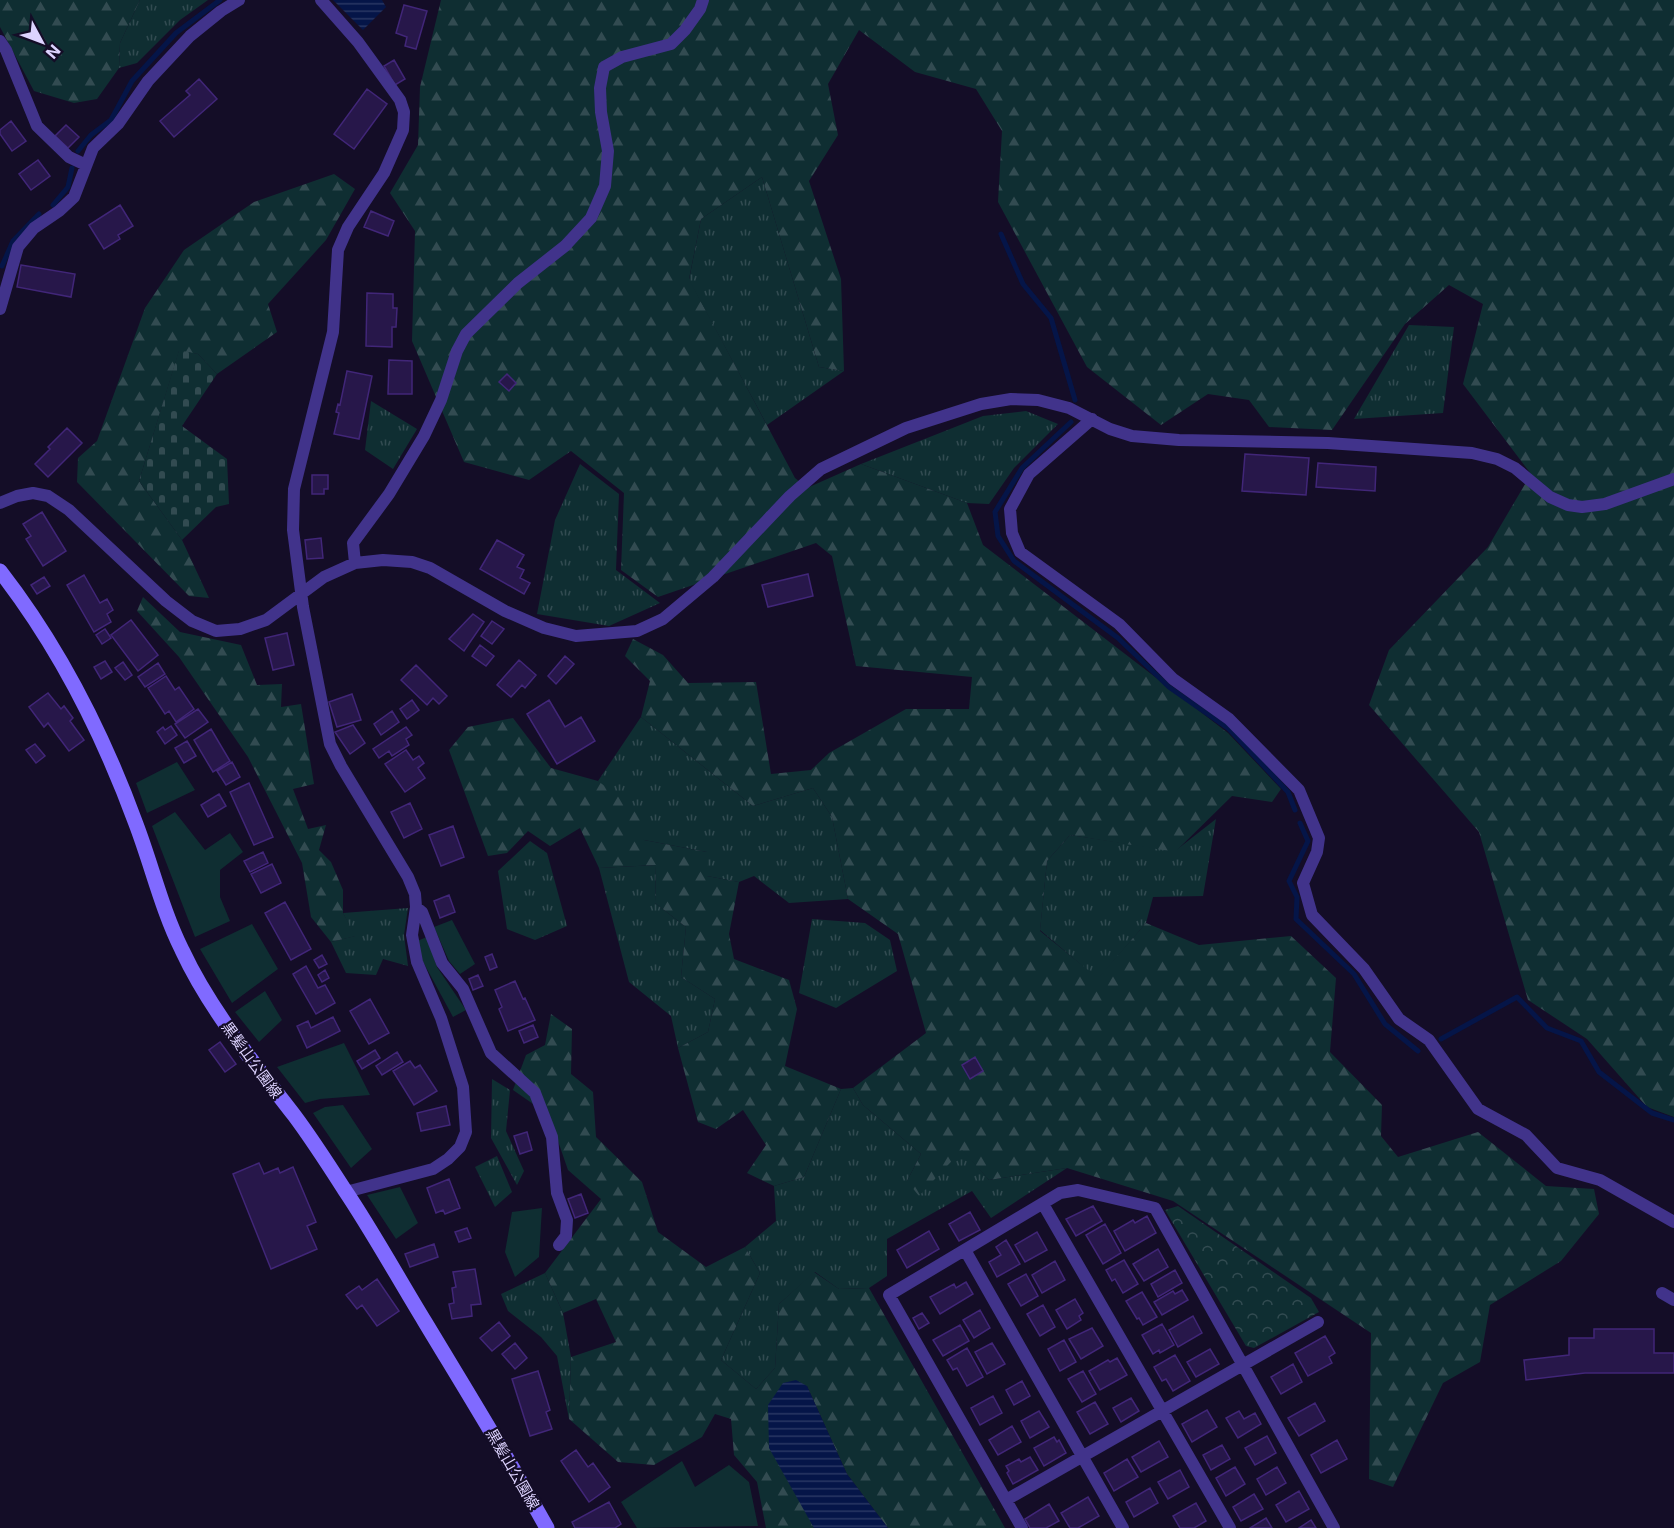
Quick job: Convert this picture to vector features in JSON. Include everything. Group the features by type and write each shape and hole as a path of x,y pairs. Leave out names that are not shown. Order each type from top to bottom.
{"main road":[{"name":"黒髪山公園線","path":"0,571 43,629 68,673 106,751 182,951 221,1016 258,1070 295,1117 346,1192 547,1528"}],"street":[{"path":"0,309 18,247 34,228 59,211 74,196 93,148 118,124 148,81 190,36 239,0"},
{"path":"321,0 358,42 400,100 404,112 403,130 384,173 348,227 338,250 333,332 294,489 293,531 320,698 330,744 340,766 408,877 415,894 416,907 412,935 417,962 441,1018 463,1087 466,1132 460,1147 433,1169 346,1192"},
{"path":"355,563 353,543 389,494 424,436 441,400 457,351 466,334 518,283 565,246 591,218 604,186 608,151 601,112 600,88 604,67 622,57 671,44 685,30 700,9 703,0"},
{"path":"0,42 6,50 37,126 69,157 86,165"},
{"path":"0,503 33,493 48,496 69,510 166,601 192,621 216,631 240,629 266,620 324,578 355,563 383,560 412,562 430,568 505,610 544,628 576,636 637,631 663,619 713,577 790,496 821,469 906,428 981,404 1011,399 1038,400 1069,408 1110,429 1132,436 1329,444 1472,453 1497,459 1515,468 1550,497 1568,505 1582,507 1605,504 1674,479"},
{"path":"1092,419 1029,474 1010,509 1012,533 1020,552 1119,624 1173,679 1229,719 1299,790 1319,838 1317,852 1303,883 1312,915 1364,969 1400,1018 1429,1040 1478,1109 1526,1135 1557,1168 1600,1180 1674,1222"},
{"path":"416,907 422,912 442,963 463,990 491,1053 535,1093 552,1137 557,1193 567,1220 566,1236 559,1245"},
{"path":"1022,1528 889,1295 1060,1193 1078,1190 1155,1208 1334,1528"},
{"path":"1043,1204 1230,1528"},
{"path":"965,1250 1123,1528"},
{"path":"1662,1293 1674,1300"},
{"path":"1006,1500 1318,1322"}],"green space":[{"path":"0,0 140,0 120,43 119,68 97,99 74,103 34,91 0,27"},
{"path":"140,0 208,0 180,20 137,63 119,68 120,43"},
{"path":"441,0 1674,0 1674,1117 1647,1107 1587,1039 1528,1000 1479,832 1369,705 1389,650 1488,547 1531,474 1463,384 1483,304 1449,285 1405,324 1332,430 1269,427 1249,400 1208,394 1161,425 1087,367 998,202 1002,131 976,89 915,72 859,30 828,84 838,135 809,181 841,279 844,371 819,367 762,177 701,219 689,279 795,478 807,488 861,464 967,503 983,545 1228,733 1281,789 1272,802 1232,796 1175,852 1070,835 1047,861 1040,931 1098,978 1146,923 1199,945 1291,936 1336,978 1330,1052 1382,1105 1381,1136 1398,1157 1478,1132 1546,1186 1594,1189 1599,1214 1561,1261 1490,1305 1480,1362 1443,1383 1393,1487 1369,1479 1371,1333 1173,1201 1067,1168 989,1180 962,1150 919,1196 907,1181 921,1154 863,1105 853,1088 926,1033 898,934 848,899 832,817 813,788 753,806 641,717 650,681 625,656 633,639 663,655 688,683 756,682 771,774 811,770 829,753 906,709 969,709 972,677 856,666 832,556 816,543 658,597 621,570 624,493 571,451 529,480 464,462 412,341 415,231 390,193 418,145 420,87"},
{"path":"334,174 355,189 326,240 268,304 277,332 217,374 198,354 179,351 139,481 182,540 209,598 189,596 77,482 78,458 97,441 145,308 184,250 254,202"},
{"path":"762,177 819,367 844,371 767,425 689,280 701,219"},
{"path":"1409,325 1454,327 1443,413 1354,419"},
{"path":"179,350 198,354 217,374 182,426 227,459 229,504 216,507 182,540 139,481"},
{"path":"371,401 417,429 393,469 365,450"},
{"path":"1026,411 1058,424 1014,468 989,504 967,503 861,464 983,416"},
{"path":"580,464 619,494 616,570 660,603 609,626 537,614 555,520"},
{"path":"143,597 180,632 241,645 257,685 282,684 281,707 301,704 314,784 293,789 308,829 326,825 319,850 331,862 343,890 343,913 356,936 331,942 311,917 302,863 248,757 179,657 137,611"},
{"path":"641,717 753,806 813,788 832,817 848,899 789,903 754,876 739,882 707,876 707,852 644,840 598,781"},
{"path":"513,718 551,768 598,781 642,814 644,840 707,852 707,876 739,882 729,934 734,959 789,980 797,1009 785,1066 841,1089 804,1177 774,1186 747,1173 766,1145 743,1110 716,1129 698,1122 678,1048 708,1032 715,999 681,977 686,927 655,903 656,865 599,868 580,828 550,846 528,831 507,853 488,856 449,750 468,727"},
{"path":"177,762 195,790 147,813 136,783"},
{"path":"175,812 205,850 230,833 243,852 220,870 220,897 230,921 195,937 152,826"},
{"path":"1216,819 1203,896 1153,897 1146,923 1098,979 1040,930 1047,861 1070,835 1175,851"},
{"path":"530,841 547,853 567,926 535,940 507,929 498,871"},
{"path":"656,865 655,903 686,927 681,977 715,999 708,1032 678,1048 671,1016 629,982 599,868"},
{"path":"408,908 404,935 408,966 383,959 376,975 346,973 331,942 355,936 343,913"},
{"path":"812,919 865,923 890,940 897,971 836,1008 799,993"},
{"path":"452,920 475,964 460,974 449,961 434,927"},
{"path":"252,924 278,969 232,1003 200,949"},
{"path":"427,937 437,967 466,1010 453,1017 421,958 417,941"},
{"path":"265,991 282,1020 259,1042 235,1012"},
{"path":"551,1014 572,1029 571,1074 593,1092 596,1137 642,1182 658,1232 706,1267 745,1247 760,1273 721,1360 756,1389 775,1368 779,1304 814,1272 839,1289 869,1288 1005,1528 888,1528 847,1474 807,1386 808,1515 814,1528 766,1528 757,1482 734,1455 731,1419 715,1414 702,1437 654,1465 618,1462 569,1419 571,1357 616,1342 596,1299 563,1313 545,1273 601,1199 568,1170 549,1115 513,1090 526,1055 545,1045"},
{"path":"344,1043 370,1095 320,1099 305,1103 277,1067"},
{"path":"492,1079 510,1090 506,1131 524,1171 517,1185 491,1138"},
{"path":"853,1088 863,1105 921,1154 907,1181 962,1149 989,1180 1067,1168 991,1218 972,1191 887,1239 887,1276 869,1288 839,1289 815,1272 779,1304 775,1368 756,1389 721,1360 760,1273 745,1247 776,1221 774,1186 804,1177 841,1089"},
{"path":"343,1105 372,1149 351,1168 313,1113 325,1107"},
{"path":"497,1156 512,1192 495,1207 475,1167"},
{"path":"400,1187 418,1223 396,1239 367,1195"},
{"path":"1178,1206 1311,1298 1319,1312 1254,1348 1246,1346 1165,1210"},
{"path":"542,1208 539,1257 515,1277 505,1252 512,1212"},
{"path":"545,1273 563,1313 571,1357 569,1419 557,1356 541,1337 508,1311 501,1294"},
{"path":"682,1461 695,1487 729,1465 749,1482 758,1526 637,1528 621,1502"}],"shaded area":[{"path":"333,0 382,0 386,7 363,30"},
{"path":"796,1380 807,1386 847,1474 888,1528 814,1528 769,1448 768,1405 783,1383"}],"building":[{"path":"404,5 427,11 416,49 405,46 407,37 396,33"},
{"path":"394,60 405,79 395,85 384,66"},
{"path":"199,79 217,99 174,137 160,121 190,95 186,91"},
{"path":"367,89 387,104 354,149 334,134"},
{"path":"11,121 26,141 12,151 0,134 0,130"},
{"path":"66,125 79,137 68,148 55,136"},
{"path":"38,160 50,176 31,190 19,174"},
{"path":"120,205 133,226 118,235 120,239 104,249 89,225"},
{"path":"371,211 394,221 388,236 364,227"},
{"path":"21,265 75,274 71,297 17,287"},
{"path":"367,293 393,294 393,308 397,308 396,327 392,327 392,347 366,346"},
{"path":"389,360 412,361 412,394 388,394"},
{"path":"347,371 372,376 359,439 334,434 339,413 336,412 338,404 340,405"},
{"path":"507,374 516,383 509,391 499,382"},
{"path":"67,428 82,443 48,477 35,464"},
{"path":"1245,454 1309,458 1306,495 1242,491"},
{"path":"1318,463 1376,467 1375,491 1316,487"},
{"path":"312,475 328,475 328,489 324,489 324,494 312,494"},
{"path":"42,512 66,551 43,566 26,539 31,536 23,524"},
{"path":"321,538 323,558 307,559 305,540"},
{"path":"497,540 524,555 517,567 524,570 520,578 530,583 524,594 480,569"},
{"path":"808,574 813,596 768,607 762,585"},
{"path":"84,575 100,603 107,599 113,610 107,614 111,622 94,632 67,585"},
{"path":"44,577 50,586 37,594 31,585"},
{"path":"473,614 484,622 464,651 449,639"},
{"path":"131,620 158,655 138,671 111,635"},
{"path":"492,621 504,629 492,644 481,636"},
{"path":"105,629 111,638 102,644 96,635"},
{"path":"287,633 294,665 273,670 265,638"},
{"path":"480,645 494,656 486,666 472,656"},
{"path":"565,656 574,664 556,684 548,676"},
{"path":"519,660 536,675 525,688 522,685 511,697 497,685"},
{"path":"105,661 112,672 101,679 94,667"},
{"path":"123,662 132,675 125,680 115,668"},
{"path":"158,663 165,674 145,687 138,677"},
{"path":"416,665 447,696 439,704 433,698 427,705 401,680"},
{"path":"166,676 175,690 179,687 194,709 176,722 169,711 165,714 148,688"},
{"path":"48,693 61,709 64,706 73,718 70,721 84,740 69,751 48,723 44,727 29,707"},
{"path":"352,694 361,720 337,727 329,702"},
{"path":"412,700 419,710 407,719 400,709"},
{"path":"549,700 565,727 581,717 595,741 557,764 527,714"},
{"path":"198,709 208,722 185,738 175,724"},
{"path":"392,711 399,722 381,735 374,724"},
{"path":"353,725 365,743 350,754 335,732"},
{"path":"171,726 177,735 165,744 157,732 163,727 165,730"},
{"path":"406,727 412,735 406,739 409,745 392,756 389,751 379,758 373,749"},
{"path":"211,729 230,761 213,772 194,740"},
{"path":"187,741 196,756 184,763 175,748"},
{"path":"35,744 45,756 36,763 26,750"},
{"path":"406,750 413,760 419,756 424,763 418,768 425,778 405,792 385,764"},
{"path":"232,762 240,777 226,785 217,771"},
{"path":"249,783 273,837 254,845 230,792"},
{"path":"219,794 226,806 208,817 201,805"},
{"path":"410,803 422,829 404,838 391,812"},
{"path":"453,826 464,857 441,866 429,835"},
{"path":"263,852 268,863 250,872 244,861"},
{"path":"272,864 281,883 261,893 251,874"},
{"path":"449,895 455,912 440,918 434,901"},
{"path":"285,902 311,949 291,960 265,913"},
{"path":"492,954 497,967 490,970 485,957"},
{"path":"322,955 327,964 319,968 314,960"},
{"path":"306,966 318,988 325,985 335,1003 316,1014 293,974"},
{"path":"325,970 329,978 322,982 318,975"},
{"path":"478,975 483,986 473,990 469,979"},
{"path":"515,981 535,1020 508,1031 499,1009 502,1007 495,990"},
{"path":"370,999 389,1033 369,1044 350,1011"},
{"path":"333,1017 340,1031 307,1048 297,1026 308,1021 311,1028"},
{"path":"533,1025 538,1037 524,1043 519,1031"},
{"path":"220,1042 236,1064 225,1072 209,1050"},
{"path":"375,1050 380,1058 362,1069 357,1061"},
{"path":"397,1052 403,1062 382,1075 376,1066"},
{"path":"975,1057 983,1071 970,1079 962,1065"},
{"path":"410,1061 415,1068 420,1065 437,1091 414,1105 393,1071"},
{"path":"446,1106 450,1125 421,1131 417,1113"},
{"path":"527,1132 532,1150 520,1154 514,1136"},
{"path":"259,1163 264,1174 278,1168 280,1173 293,1167 316,1222 307,1226 317,1249 271,1269 233,1174"},
{"path":"449,1179 460,1208 445,1214 443,1210 436,1213 427,1188"},
{"path":"581,1194 588,1213 575,1218 568,1199"},
{"path":"1093,1206 1102,1221 1076,1236 1066,1219"},
{"path":"970,1212 980,1230 959,1241 949,1224"},
{"path":"1147,1216 1156,1233 1125,1251 1114,1231 1133,1220 1135,1223"},
{"path":"1105,1224 1121,1253 1103,1264 1086,1235"},
{"path":"467,1228 471,1238 459,1242 455,1232"},
{"path":"929,1231 939,1249 907,1268 897,1250"},
{"path":"1037,1232 1047,1250 1025,1262 1015,1245"},
{"path":"1006,1240 1020,1264 997,1277 989,1262 1001,1255 996,1247"},
{"path":"434,1244 438,1257 410,1267 405,1254"},
{"path":"1158,1249 1168,1267 1144,1281 1133,1264"},
{"path":"1124,1260 1138,1284 1123,1293 1115,1279 1112,1281 1106,1270"},
{"path":"1055,1261 1065,1280 1042,1293 1032,1275"},
{"path":"475,1269 481,1304 471,1305 472,1316 452,1319 449,1304 454,1303 452,1288 456,1287 453,1272"},
{"path":"1175,1270 1182,1283 1158,1297 1151,1284"},
{"path":"1026,1274 1038,1296 1021,1306 1008,1284"},
{"path":"377,1279 399,1311 377,1326 362,1305 357,1309 346,1295 359,1286 362,1290"},
{"path":"966,1282 973,1294 940,1314 930,1297 954,1284 956,1288"},
{"path":"1182,1290 1188,1300 1162,1315 1154,1302 1173,1291 1175,1294"},
{"path":"1142,1292 1157,1317 1143,1325 1126,1301"},
{"path":"1075,1299 1083,1313 1079,1316 1081,1320 1067,1329 1056,1310"},
{"path":"1043,1305 1055,1327 1040,1336 1027,1314"},
{"path":"980,1310 990,1328 974,1338 963,1320"},
{"path":"922,1313 929,1323 919,1329 913,1318"},
{"path":"1193,1316 1202,1333 1178,1347 1169,1330"},
{"path":"499,1322 510,1336 492,1351 480,1338"},
{"path":"1162,1324 1174,1345 1160,1353 1159,1350 1153,1354 1142,1335"},
{"path":"960,1325 969,1341 943,1356 933,1340"},
{"path":"1092,1328 1103,1346 1081,1359 1069,1339"},
{"path":"1594,1329 1654,1329 1654,1353 1674,1353 1674,1373 1585,1373 1526,1380 1524,1360 1569,1355 1569,1338 1594,1338"},
{"path":"1325,1336 1335,1353 1329,1357 1332,1363 1308,1376 1295,1353"},
{"path":"1064,1340 1076,1362 1060,1371 1048,1349"},
{"path":"515,1343 527,1358 515,1369 502,1354"},
{"path":"992,1343 1005,1364 987,1374 975,1352"},
{"path":"967,1348 983,1377 967,1386 957,1368 953,1370 947,1360"},
{"path":"1210,1349 1219,1364 1196,1377 1187,1362"},
{"path":"1175,1355 1190,1381 1173,1391 1166,1379 1162,1381 1154,1367"},
{"path":"1117,1358 1127,1375 1100,1390 1089,1371 1108,1360 1110,1362"},
{"path":"1293,1364 1302,1382 1281,1394 1271,1377"},
{"path":"538,1371 550,1410 546,1412 552,1429 530,1436 512,1379"},
{"path":"1083,1371 1096,1394 1082,1402 1068,1379"},
{"path":"1022,1381 1030,1396 1014,1405 1006,1390"},
{"path":"993,1396 1002,1413 980,1425 971,1408"},
{"path":"1131,1398 1139,1411 1121,1422 1113,1408"},
{"path":"1095,1402 1108,1424 1090,1434 1077,1412"},
{"path":"1315,1403 1325,1421 1299,1436 1288,1418"},
{"path":"1207,1410 1217,1427 1192,1442 1182,1424"},
{"path":"1039,1411 1049,1427 1030,1438 1021,1421"},
{"path":"1239,1411 1244,1419 1255,1413 1261,1424 1238,1438 1226,1418"},
{"path":"1012,1426 1021,1442 998,1455 989,1440"},
{"path":"1267,1436 1276,1453 1255,1465 1245,1448"},
{"path":"1054,1437 1057,1442 1059,1440 1066,1453 1044,1466 1034,1448"},
{"path":"1337,1440 1347,1459 1321,1473 1311,1455"},
{"path":"1159,1441 1168,1457 1141,1472 1132,1457"},
{"path":"1222,1445 1230,1459 1211,1470 1203,1455"},
{"path":"576,1450 588,1467 593,1463 610,1487 589,1502 561,1461"},
{"path":"1030,1457 1038,1470 1013,1484 1006,1466 1019,1459 1021,1462"},
{"path":"1127,1459 1138,1477 1114,1491 1104,1473"},
{"path":"1235,1467 1245,1484 1226,1496 1216,1478"},
{"path":"1277,1467 1286,1483 1266,1495 1257,1479"},
{"path":"1180,1470 1189,1487 1168,1499 1158,1482"},
{"path":"1150,1488 1158,1503 1134,1517 1126,1502"},
{"path":"1299,1491 1309,1509 1286,1522 1276,1505"},
{"path":"1254,1494 1263,1509 1241,1521 1233,1507"},
{"path":"1088,1497 1099,1516 1078,1528 1070,1528 1061,1513"},
{"path":"609,1502 621,1524 615,1528 575,1528 572,1522"},
{"path":"1196,1503 1206,1521 1194,1528 1180,1528 1173,1516"},
{"path":"1049,1504 1059,1521 1046,1528 1030,1528 1025,1519"},
{"path":"1266,1518 1272,1528 1250,1528"},
{"path":"1311,1520 1316,1528 1299,1528"}],"waterway":[{"path":"78,151 91,135 111,120 132,81 176,33 220,0"},
{"path":"53,205 68,187 72,168"},
{"path":"2,266 13,241 39,214"},
{"path":"1001,234 1023,284 1051,318 1075,400"},
{"path":"1071,422 1022,468 995,512 998,536 1014,561 1118,638 1169,687 1229,729 1288,792 1295,810"},
{"path":"1300,823 1308,841 1289,881 1297,897 1296,919 1354,974 1385,1024 1418,1051"},
{"path":"1441,1039 1517,997 1547,1028 1581,1041 1599,1072 1652,1113 1674,1120"}]}
